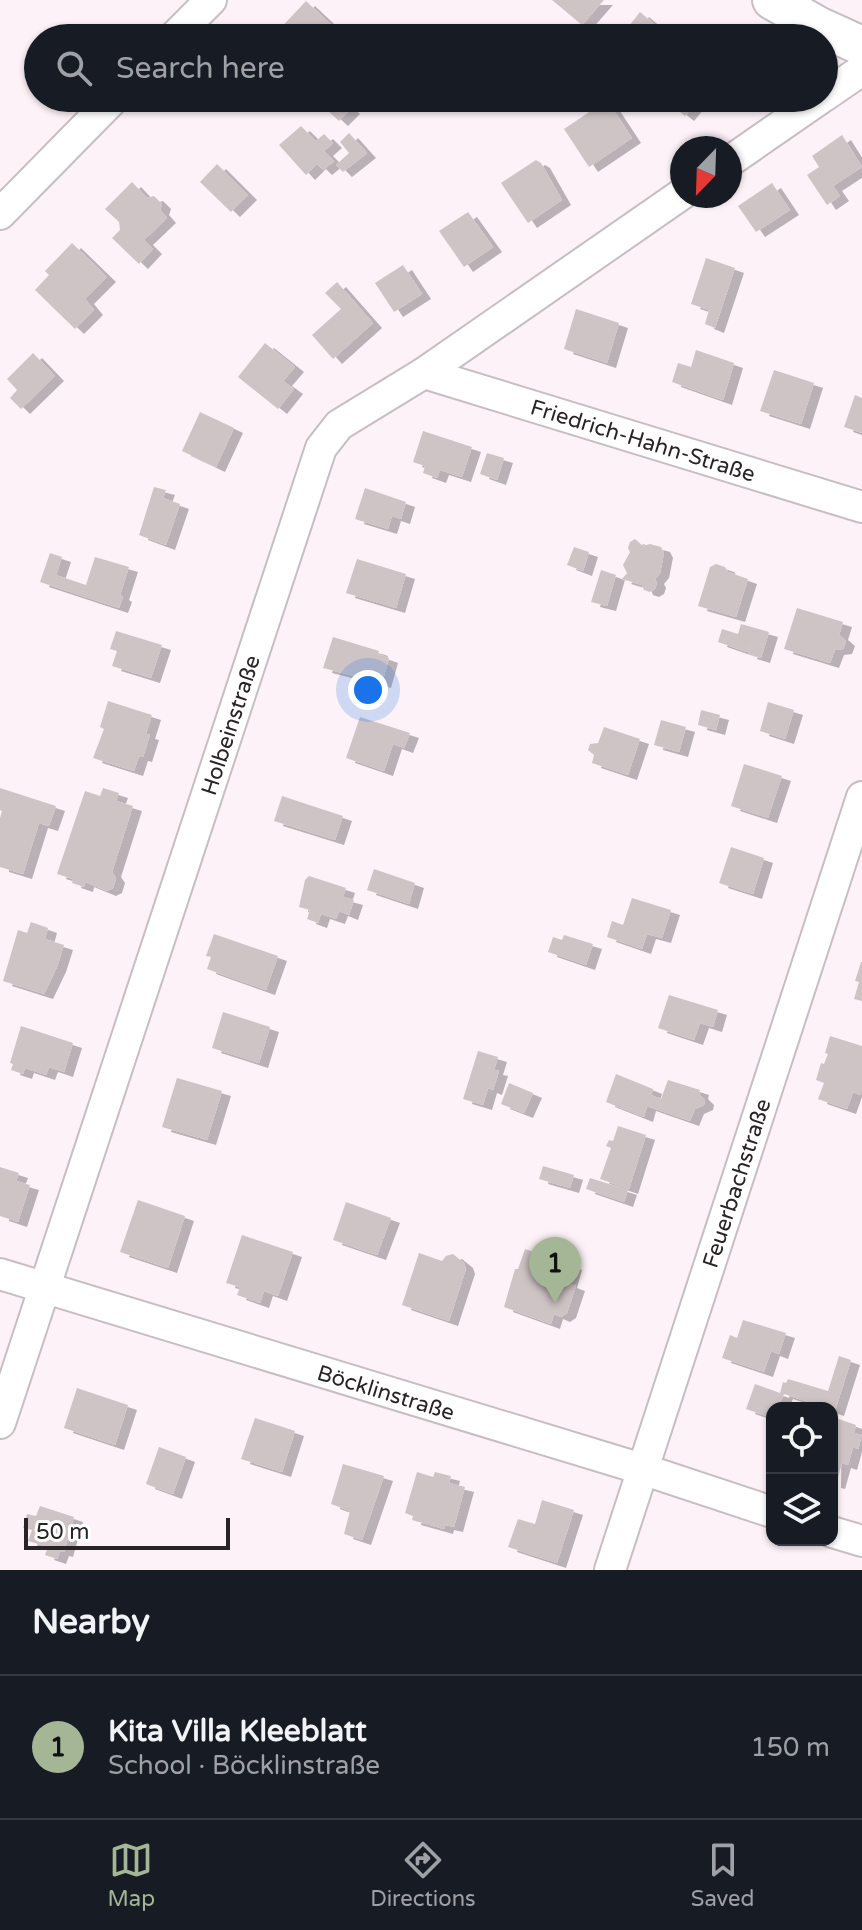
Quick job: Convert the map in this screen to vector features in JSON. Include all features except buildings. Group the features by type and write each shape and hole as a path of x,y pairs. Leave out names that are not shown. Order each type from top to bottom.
{"street":[{"path":"187,24 211,0"},
{"path":"772,0 814,24"},
{"path":"838,35 862,46"},
{"path":"838,87 862,70"},
{"path":"0,214 100,112"},
{"path":"742,153 801,112"},
{"name":"Holbeinstraße","path":"0,1423 321,448 339,425 424,373 670,202"},
{"name":"Friedrich-Hahn-Straße","path":"424,373 862,507"},
{"name":"Feuerbachstraße","path":"610,1570 862,797"},
{"name":"Böcklinstraße","path":"0,1274 642,1469 766,1510"},
{"path":"838,1534 862,1541"}],"place":[{"name":"Kita Villa Kleeblatt","path":"555,1303"}]}
